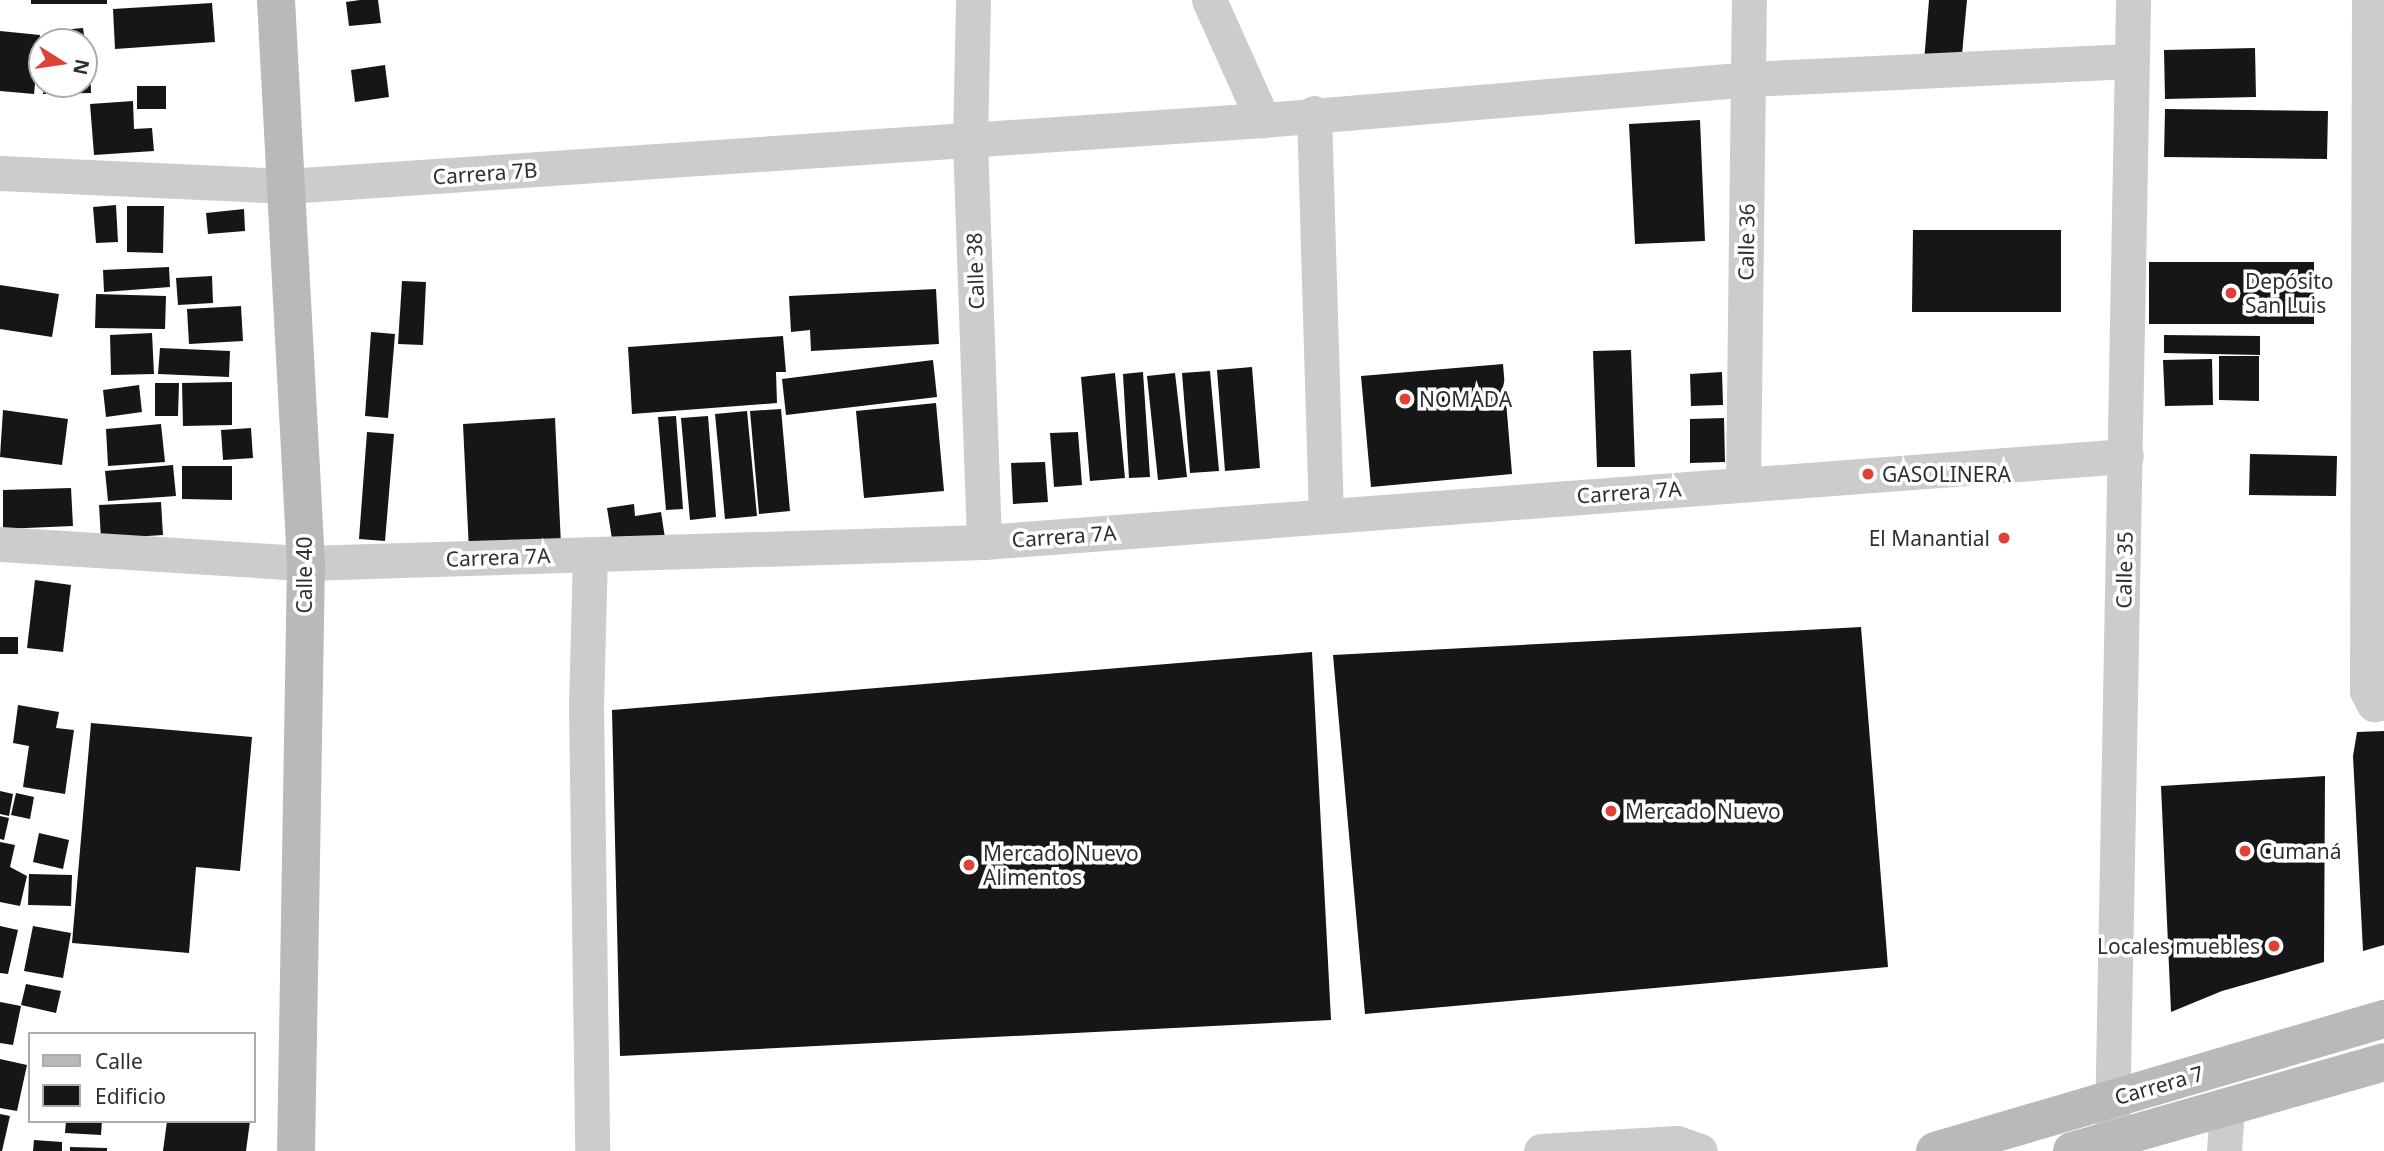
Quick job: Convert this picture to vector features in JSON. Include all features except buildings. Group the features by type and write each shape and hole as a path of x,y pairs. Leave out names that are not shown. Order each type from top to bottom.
{"street":[{"name":"Calle 40","path":"276,0 306,563 296,1151"},
{"name":"Calle 38","path":"973,0 970,141 984,542"},
{"path":"1209,0 1263,120"},
{"name":"Calle 36","path":"1743,483 1749,0"},
{"name":"Calle 35","path":"2112,1140 2133,0"},
{"path":"2369,0 2367,691 2379,704"},
{"name":"Carrera 7B","path":"0,173 287,186 1263,120 1314,113 1748,79 2131,61"},
{"path":"1314,113 1326,516"},
{"name":"Carrera 7A","path":"0,544 306,563 984,542 2126,456"},
{"path":"590,554 586,703 592,1151"},
{"name":"Carrera 7","path":"1935,1151 2384,1019"},
{"name":"Carrera 7","path":"2072,1151 2384,1062"},
{"path":"2224,1151 2227,1107"},
{"path":"1541,1151 1677,1143 1700,1151"}],"place":[{"name":"Depósito San Luis","path":"2231,293"},
{"name":"NOMADA","path":"1405,399"},
{"name":"GASOLINERA","path":"1868,474"},
{"name":"El Manantial","path":"2004,538"},
{"name":"Mercado Nuevo","path":"1611,811"},
{"name":"Cumaná","path":"2245,851"},
{"name":"Mercado Nuevo Alimentos","path":"969,865"},
{"name":"Locales muebles","path":"2274,946"}]}
